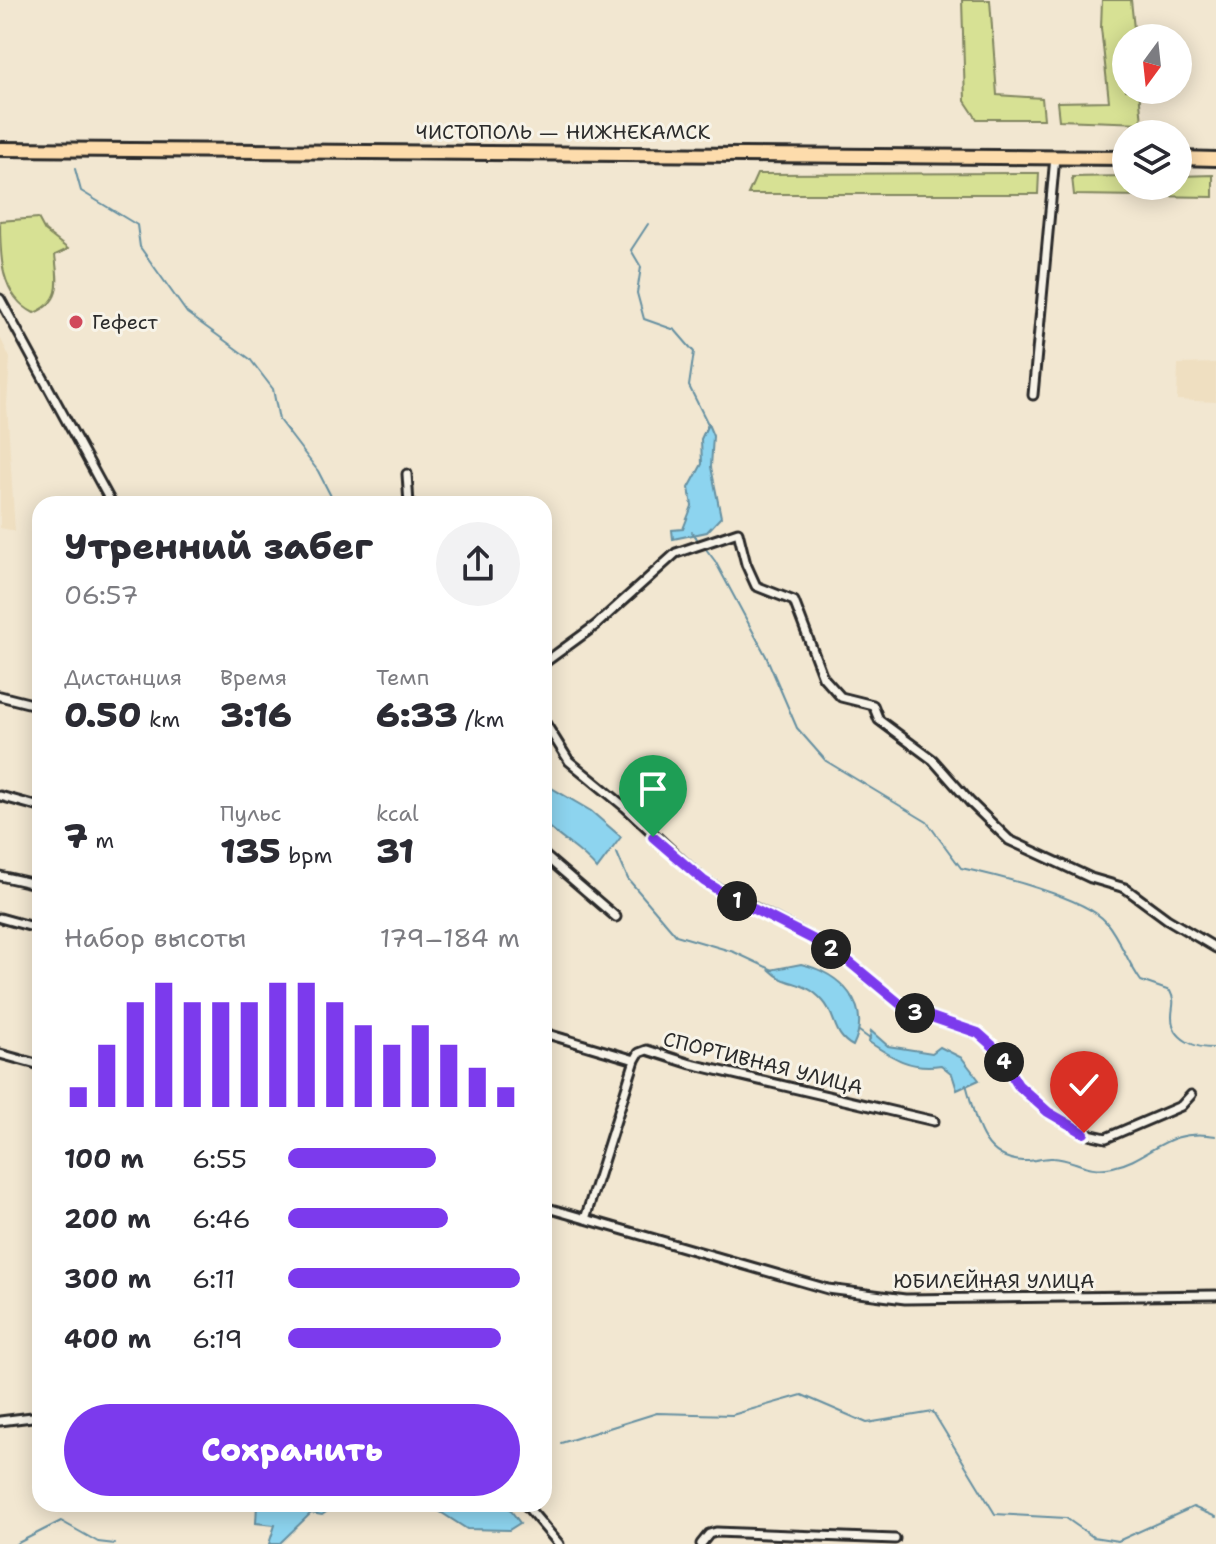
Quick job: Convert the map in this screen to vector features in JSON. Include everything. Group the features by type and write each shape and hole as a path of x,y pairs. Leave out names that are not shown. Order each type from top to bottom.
{"main road":[{"name":"ЧИСТОПОЛЬ — НИЖНЕКАМСК","path":"0,149 1112,158"},
{"path":"1192,158 1216,159"}],"street":[{"path":"1033,395 1055,157"},
{"path":"0,299 108,496"},
{"path":"407,474 408,496"},
{"path":"552,657 596,625 676,553 738,532 746,564 756,586 794,601 823,677 841,697 873,705 879,720 933,760 1009,840 1091,878 1125,888 1216,948"},
{"path":"0,696 32,704"},
{"path":"552,734 569,761 625,807 704,881 836,951 905,1008 978,1033 995,1048 1018,1085 1069,1126 1106,1138 1181,1106 1191,1095"},
{"path":"0,796 32,805"},
{"path":"552,862 616,917"},
{"path":"0,876 32,883"},
{"path":"0,918 32,927"},
{"name":"СПОРТИВНАЯ УЛИЦА","path":"552,1035 635,1060 639,1053 647,1050 691,1064 934,1121"},
{"path":"0,1054 32,1063"},
{"path":"585,1219 635,1060"},
{"name":"ЮБИЛЕЙНАЯ УЛИЦА","path":"552,1209 828,1289 905,1299 1216,1295"},
{"path":"0,1421 32,1417"},
{"path":"532,1512 559,1544"},
{"path":"701,1544 709,1534 716,1532 895,1539"}],"shaded area":[{"path":"0,337 10,358 7,405 15,531 0,528"},
{"path":"1216,363 1216,402 1177,400 1178,364"}],"green space":[{"path":"962,0 990,0 997,95 1042,98 1044,119 977,119 965,101"},
{"path":"1102,0 1131,0 1134,24 1112,24 1112,104 1140,104 1142,120 1059,120 1057,102 1109,101 1101,28"},
{"path":"1039,173 1038,194 748,194 757,174"},
{"path":"1213,175 1213,197 1192,197 1192,176"},
{"path":"1112,176 1112,196 1074,195 1072,177"},
{"path":"38,218 45,231 68,249 55,255 57,282 54,296 50,303 34,313 23,306 8,285 2,261 0,221"}],"water":[{"path":"708,424 713,436 711,467 721,517 707,532 673,539 672,530 683,529 692,506 689,488 702,464 701,439"},
{"path":"552,788 591,811 621,837 597,869 552,830"},
{"path":"801,964 815,968 840,983 856,1004 858,1031 853,1046 841,1036 823,1001 808,989 770,970"},
{"path":"871,1031 888,1046 932,1053 940,1047 962,1058 979,1080 957,1090 952,1074 941,1065 920,1066 894,1058 869,1042"},
{"path":"257,1512 326,1512 322,1515 311,1513 279,1544 269,1544 275,1525 256,1523"},
{"path":"440,1512 512,1512 520,1523 509,1530 467,1529"}],"waterway":[{"path":"75,169 81,191 137,225 140,247 187,313 250,359 273,389 279,420 318,471 331,496"},
{"path":"648,224 631,250 641,267 637,293 644,319 675,330 694,352 689,386 708,424"},
{"path":"692,532 698,540"},
{"path":"706,549 766,656 797,728 826,761 927,822 961,868 1038,888 1095,913 1111,929 1141,981 1170,991 1176,1032 1194,1045 1216,1048"},
{"path":"617,853 628,879 676,935 734,952 773,970"},
{"path":"859,1031 870,1039"},
{"path":"966,1084 982,1134 988,1144 1008,1158 1026,1161 1053,1158 1104,1168 1126,1163 1183,1136 1216,1136"},
{"path":"561,1443 657,1413 732,1415 802,1395 867,1423 933,1412 995,1514 1066,1518 1093,1537 1118,1541 1193,1507 1216,1517"},
{"path":"16,1544 61,1521 98,1542 115,1544"}],"place":[{"name":"Гефест","path":"76,322"}],"route":[{"path":"653,837 704,881 728,896 836,951 878,989 905,1008 920,1016 978,1033 995,1048 1018,1085 1048,1112 1084,1133"}]}
